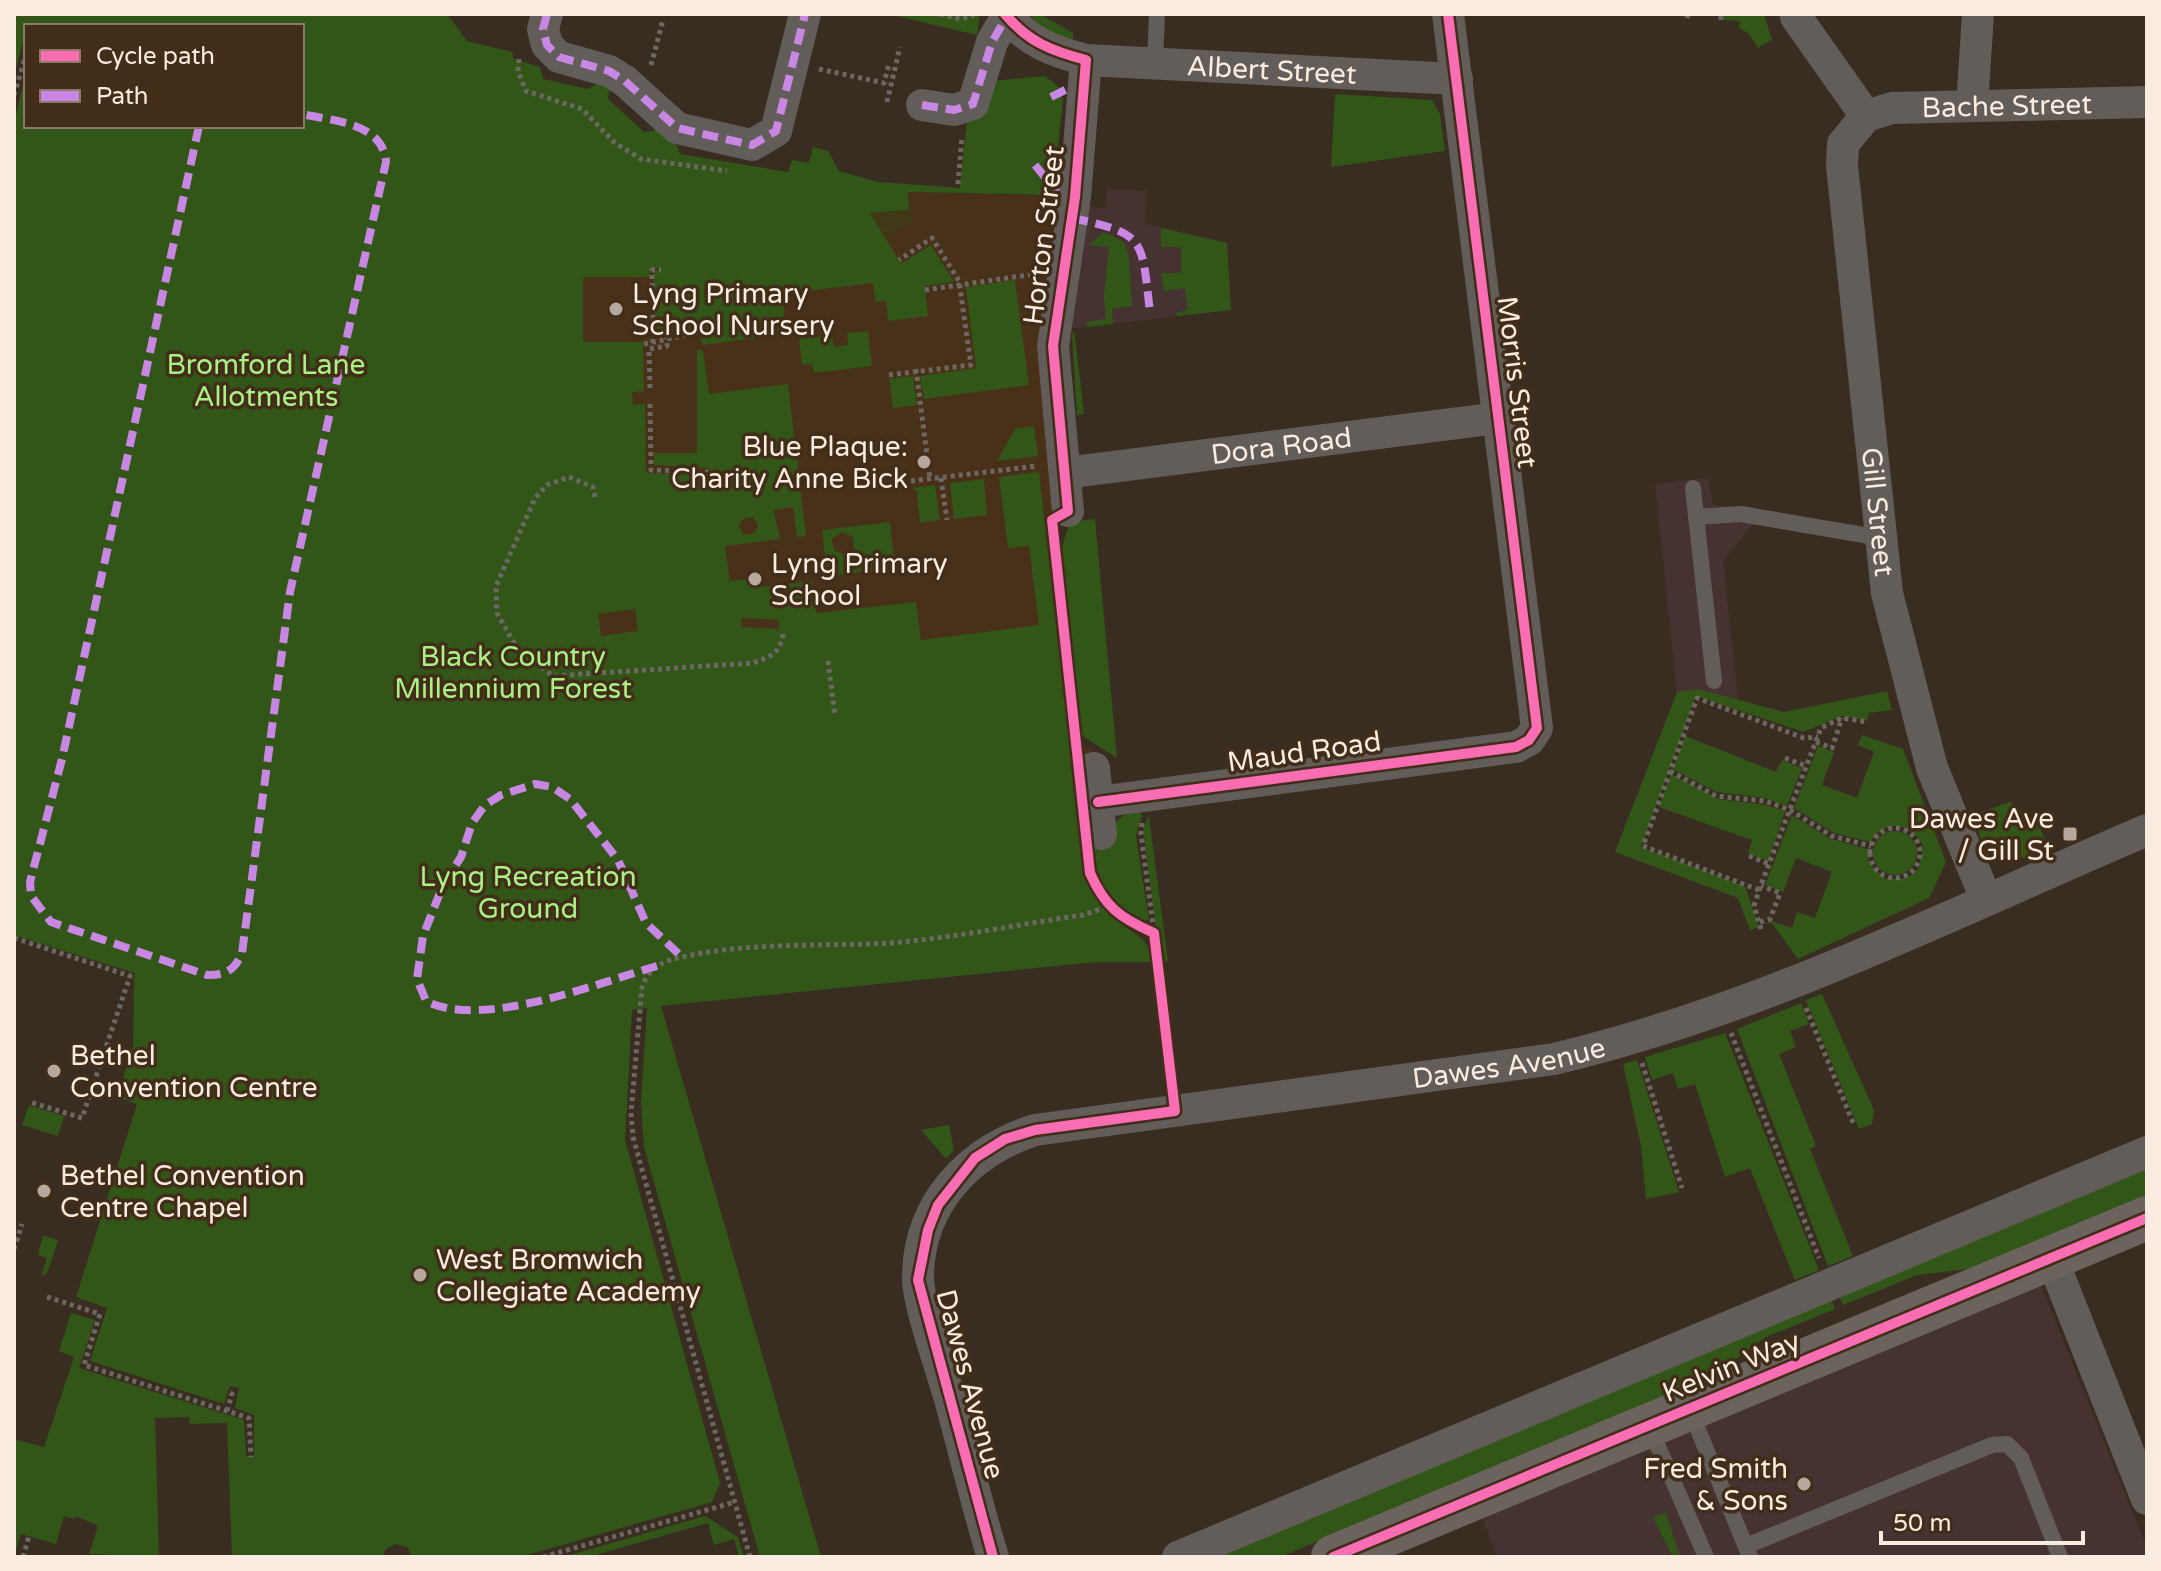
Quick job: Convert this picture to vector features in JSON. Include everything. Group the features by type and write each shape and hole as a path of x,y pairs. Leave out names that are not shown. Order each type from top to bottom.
{"main road":[{"name":"Kelvin Way","path":"1343,1555 2147,1218"}],"street":[{"path":"547,14 543,29 547,45 559,57 609,71 625,81 677,128 752,145 776,131 805,14"},
{"name":"Morris Street","path":"1448,14 1537,717 1537,728 1529,740 1516,747"},
{"path":"1972,106 1978,14"},
{"path":"922,105 954,110 973,104 997,15 1049,51 1086,60"},
{"path":"1796,17 1866,116"},
{"name":"Albert Street","path":"1086,60 1457,79"},
{"name":"Horton Street","path":"1068,511 1055,469 1053,346 1075,197 1086,60"},
{"name":"Bache Street","path":"1866,116 1892,108 2147,102"},
{"name":"Gill Street","path":"1866,116 1843,144 1842,166 1887,593 1921,732 1986,899"},
{"name":"Dora Road","path":"1055,469 1498,418"},
{"name":"Maud Road","path":"1094,768 1100,818 1516,747"},
{"name":"Dawes Avenue","path":"993,1557 918,1280 928,1230 938,1205 975,1158 1005,1139 1035,1130 1554,1059 1621,1043 1774,991 2147,830"},
{"name":"Kelvin Way","path":"1178,1557 2147,1152"},
{"path":"2052,1259 2147,1499"}],"lane":[{"path":"1155,63 1157,14"},
{"path":"1693,488 1714,681"},
{"path":"1696,517 1741,514 1881,538"},
{"path":"1690,1409 1748,1552 1992,1445 2007,1444 2021,1458 2060,1557"},
{"path":"1649,1426 1706,1557"}],"path":[{"path":"940,14 960,19 997,15"},
{"path":"647,73 663,20"},
{"path":"887,102 900,47"},
{"path":"519,59 518,71 526,91 582,109 615,143 641,159 726,172 732,165"},
{"path":"14,95 24,62"},
{"path":"808,66 884,83 889,64"},
{"path":"958,184 963,123"},
{"path":"889,375 971,365 960,285 932,238 899,260"},
{"path":"653,343 652,270 661,270"},
{"path":"925,290 1042,273"},
{"path":"698,323 699,333"},
{"path":"644,344 716,329"},
{"path":"650,388 649,349 667,346 667,337"},
{"path":"916,370 930,479"},
{"path":"650,404 651,470 708,472"},
{"path":"911,481 1055,469"},
{"path":"595,497 593,487 583,480 569,477 547,485 535,498 496,586 497,613 506,633 518,650 553,676 753,663 775,655 782,646 784,630"},
{"path":"941,478 947,520"},
{"path":"828,661 835,716"},
{"path":"1842,718 1832,748 1817,740 1804,738 1697,698 1643,846 1760,888 1780,893 1770,919 1760,926 1754,906 1760,888 1769,864 1807,767 1817,740 1821,728 1842,718 1868,722"},
{"path":"1785,758 1807,767"},
{"path":"1670,771 1716,796 1765,801 1790,810 1832,836 1871,846"},
{"path":"1147,812 1141,834 1155,946"},
{"path":"1897,828 1912,834 1917,841 1920,857 1906,876 1890,878 1876,870 1871,846 1881,833 1897,828"},
{"path":"1749,856 1769,864"},
{"path":"750,1557 633,1137 631,1113 641,998 646,976 670,960 694,956 799,944 891,943 1083,915 1105,903 1120,915"},
{"path":"1143,928 1154,933"},
{"path":"14,938 130,976 82,1118 30,1102"},
{"path":"1804,1002 1854,1125"},
{"path":"1728,1025 1824,1271"},
{"path":"1639,1052 1682,1188"},
{"path":"14,1249 22,1224"},
{"path":"47,1297 100,1314 84,1365 249,1418 251,1457"},
{"path":"227,1411 232,1394 228,1392"},
{"path":"543,1557 735,1502"},
{"path":"23,1557 29,1536"}],"shaded area":[{"path":"1107,189 1146,191 1145,224 1227,243 1231,310 1055,330 1075,197 1096,208 1106,208"},
{"name":"Lyng Primary School","path":"880,191 1075,197 1053,346 1068,511 1052,520 1076,739 1093,751 1101,834 1094,896 422,639 546,273"},
{"path":"1708,478 1713,505 1857,525 1859,542 1753,524 1723,560 1738,700 1698,689 1677,692 1655,484"},
{"name":"Fred Smith & Sons","path":"2033,1266 2147,1548 2147,1557 1497,1557 1475,1498"}],"green space":[{"path":"14,14 447,14 467,41 512,52 514,59 540,67 543,79 588,89 601,82 610,86 608,99 644,132 657,130 676,142 680,154 788,172 792,160 809,163 813,147 828,151 839,171 878,182 960,188 967,120 992,81 1045,76 1060,88 1063,99 1053,195 908,192 909,210 870,213 901,264 931,245 954,282 925,286 928,316 888,321 886,301 875,302 873,283 782,294 786,334 702,345 701,337 717,334 715,326 702,328 701,322 695,323 694,328 654,334 654,272 661,268 650,268 650,277 583,277 583,342 643,342 644,391 632,392 633,405 645,404 646,473 709,475 708,468 654,465 654,453 697,453 697,350 703,350 709,394 788,384 806,536 797,537 793,507 773,510 781,539 725,546 730,581 760,578 761,587 812,581 816,613 916,602 921,640 1039,625 1029,546 1008,548 999,477 1039,472 1084,875 1102,906 1144,942 1154,962 1096,962 661,1006 821,1557 760,1557 644,1147 641,1103 647,1008 632,1010 625,1140 720,1483 712,1502 520,1557 413,1557 407,1547 395,1544 385,1550 383,1557 232,1557 227,1423 190,1424 189,1417 155,1418 159,1557 89,1554 98,1526 76,1516 74,1519 64,1516 56,1544 21,1534 14,1557 14,1439 44,1447 74,1357 59,1351 71,1313 95,1320 79,1368 244,1420 246,1456 254,1456 254,1415 235,1408 239,1388 230,1386 224,1404 90,1361 107,1308 76,1297 137,1104 117,1097 133,1046 134,973 14,935 14,123 24,80 24,128 304,128 304,24 24,24 14,76","holes":["753,517 758,525 755,533 744,535 739,527 742,519","635,609 638,631 601,636 598,614","741,618 779,620 779,629 741,627"]},
{"path":"888,14 980,14 977,35"},
{"path":"1029,14 1040,14 1073,33 1073,39 1048,31"},
{"path":"1724,14 1764,14 1772,40 1758,48 1749,34 1739,28 1740,21 1724,20"},
{"path":"1335,94 1432,100 1440,114 1445,151 1331,167"},
{"path":"1161,228 1227,243 1231,310 1177,316 1176,313 1188,310 1185,288 1164,291 1161,273 1181,273 1181,247 1161,247"},
{"path":"1104,232 1124,242 1129,258 1132,306 1112,309 1113,324 1087,327 1086,322 1106,319 1104,296 1109,247 1089,245"},
{"path":"1015,280 1029,385 924,399 920,376 976,368 966,287"},
{"path":"1074,329 1084,414 1077,415 1072,336"},
{"path":"868,331 872,366 814,373 812,364 802,365 799,339 832,335 834,347 848,345 847,333"},
{"path":"913,376 917,405 893,408 889,379"},
{"path":"1034,426 1038,456 997,461 1015,429"},
{"path":"984,479 987,515 954,519 950,483"},
{"path":"935,485 940,520 920,523 917,492 912,488"},
{"path":"1095,519 1117,758 1081,735 1061,550 1070,522"},
{"path":"890,522 895,568 827,576 822,530","holes":["841,532 852,536 854,548 846,555 834,550 832,539"]},
{"path":"1698,689 1784,712 1887,691 1892,710 1869,713 1867,720 1842,716 1803,732 1696,696 1641,847 1745,886 1759,927 1750,930 1738,898 1615,852 1677,692"},
{"path":"1862,735 1903,749 1946,862 1929,898 1798,959 1772,923 1763,924 1772,921 1792,928 1797,912 1815,918 1832,872 1796,858 1783,892 1765,885 1792,815 1831,839 1868,849 1869,863 1885,879 1908,878 1919,868 1923,846 1905,828 1890,826 1876,834 1870,842 1834,833 1794,808 1818,746 1834,752 1822,785 1857,798 1874,752 1858,745"},
{"path":"1685,736 1776,772 1782,760 1802,768 1787,806 1765,798 1716,792 1673,769"},
{"path":"1671,774 1719,799 1766,805 1785,811 1768,861 1748,853 1752,840 1659,807"},
{"path":"2010,802 2039,826 2049,849 2026,859 1982,842 1972,815"},
{"path":"1138,809 1142,815 1136,836 1149,920 1135,920 1115,907 1101,884 1091,846 1118,820"},
{"path":"1149,816 1168,961 1160,961 1143,828"},
{"path":"1895,831 1911,837 1917,853 1911,869 1895,875 1879,869 1873,853 1879,837"},
{"path":"1822,994 1874,1110 1872,1124 1859,1129 1806,1000"},
{"path":"1801,1003 1809,1024 1790,1031 1796,1047 1779,1054 1816,1146 1810,1149 1853,1256 1828,1266 1737,1029"},
{"path":"1725,1033 1819,1270 1795,1280 1750,1168 1725,1177 1695,1084 1678,1089 1673,1073 1652,1080 1645,1057"},
{"path":"1637,1060 1679,1192 1646,1199 1641,1146 1623,1064"},
{"path":"29,1105 64,1116 58,1136 22,1125"},
{"path":"949,1125 954,1150 946,1159 921,1130"},
{"path":"2147,1164 2147,1198 1977,1268 1917,1275 1843,1305 1838,1293"},
{"path":"43,1235 58,1240 47,1274 41,1276 47,1258 38,1255"},
{"path":"1830,1297 1835,1309 1766,1337 1710,1378 1280,1557 1204,1557"},
{"path":"1666,1512 1680,1557 1673,1557 1653,1518"},
{"path":"705,1516 738,1537 744,1557 739,1557 734,1539 714,1545 708,1523 588,1557 563,1557"}],"sand":[{"path":"909,210 915,220 886,239 870,213"}],"marked path":[{"path":"547,14 543,29 547,45 559,57 609,71 625,81 677,128 752,145 776,131 805,14"},
{"path":"922,105 954,110 973,104 992,42 1007,16"},
{"path":"1051,97 1067,89"},
{"path":"199,128 62,759 30,882 31,896 51,922 207,975 229,971 242,953 290,592 386,162 383,149 366,131 304,114"},
{"path":"1035,165 1057,192"},
{"path":"1072,218 1115,229 1136,243 1145,268 1150,312"},
{"path":"657,966 540,1001 477,1010 449,1009 426,1001 417,979 423,936 443,885 461,857 472,823 485,805 501,795 535,784 552,787 570,799 618,860 646,923 683,958"}],"cycle path":[{"path":"993,1557 918,1280 928,1230 938,1205 975,1158 1005,1139 1035,1130 1175,1111 1154,933 1115,910 1090,873 1052,520 1068,511 1053,346 1075,197 1086,60 1041,44 1005,14"},
{"path":"1098,802 1516,747 1529,740 1537,728 1448,14"},
{"path":"1333,1557 2147,1218"}],"place":[{"name":"Lyng Primary School Nursery","path":"616,309"},
{"name":"Blue Plaque: Charity Anne Bick","path":"924,462"},
{"name":"Lyng Primary School","path":"755,579"},
{"name":"Dawes Ave / Gill St","path":"2070,834"},
{"name":"Bethel Convention Centre","path":"54,1071"},
{"name":"Bethel Convention Centre Chapel","path":"44,1191"},
{"name":"West Bromwich Collegiate Academy","path":"420,1275"},
{"name":"Fred Smith & Sons","path":"1804,1484"}],"park label":[{"name":"Bromford Lane Allotments","path":"266,380"},
{"name":"Black Country Millennium Forest","path":"513,672"},
{"name":"Lyng Recreation Ground","path":"528,892"}]}
